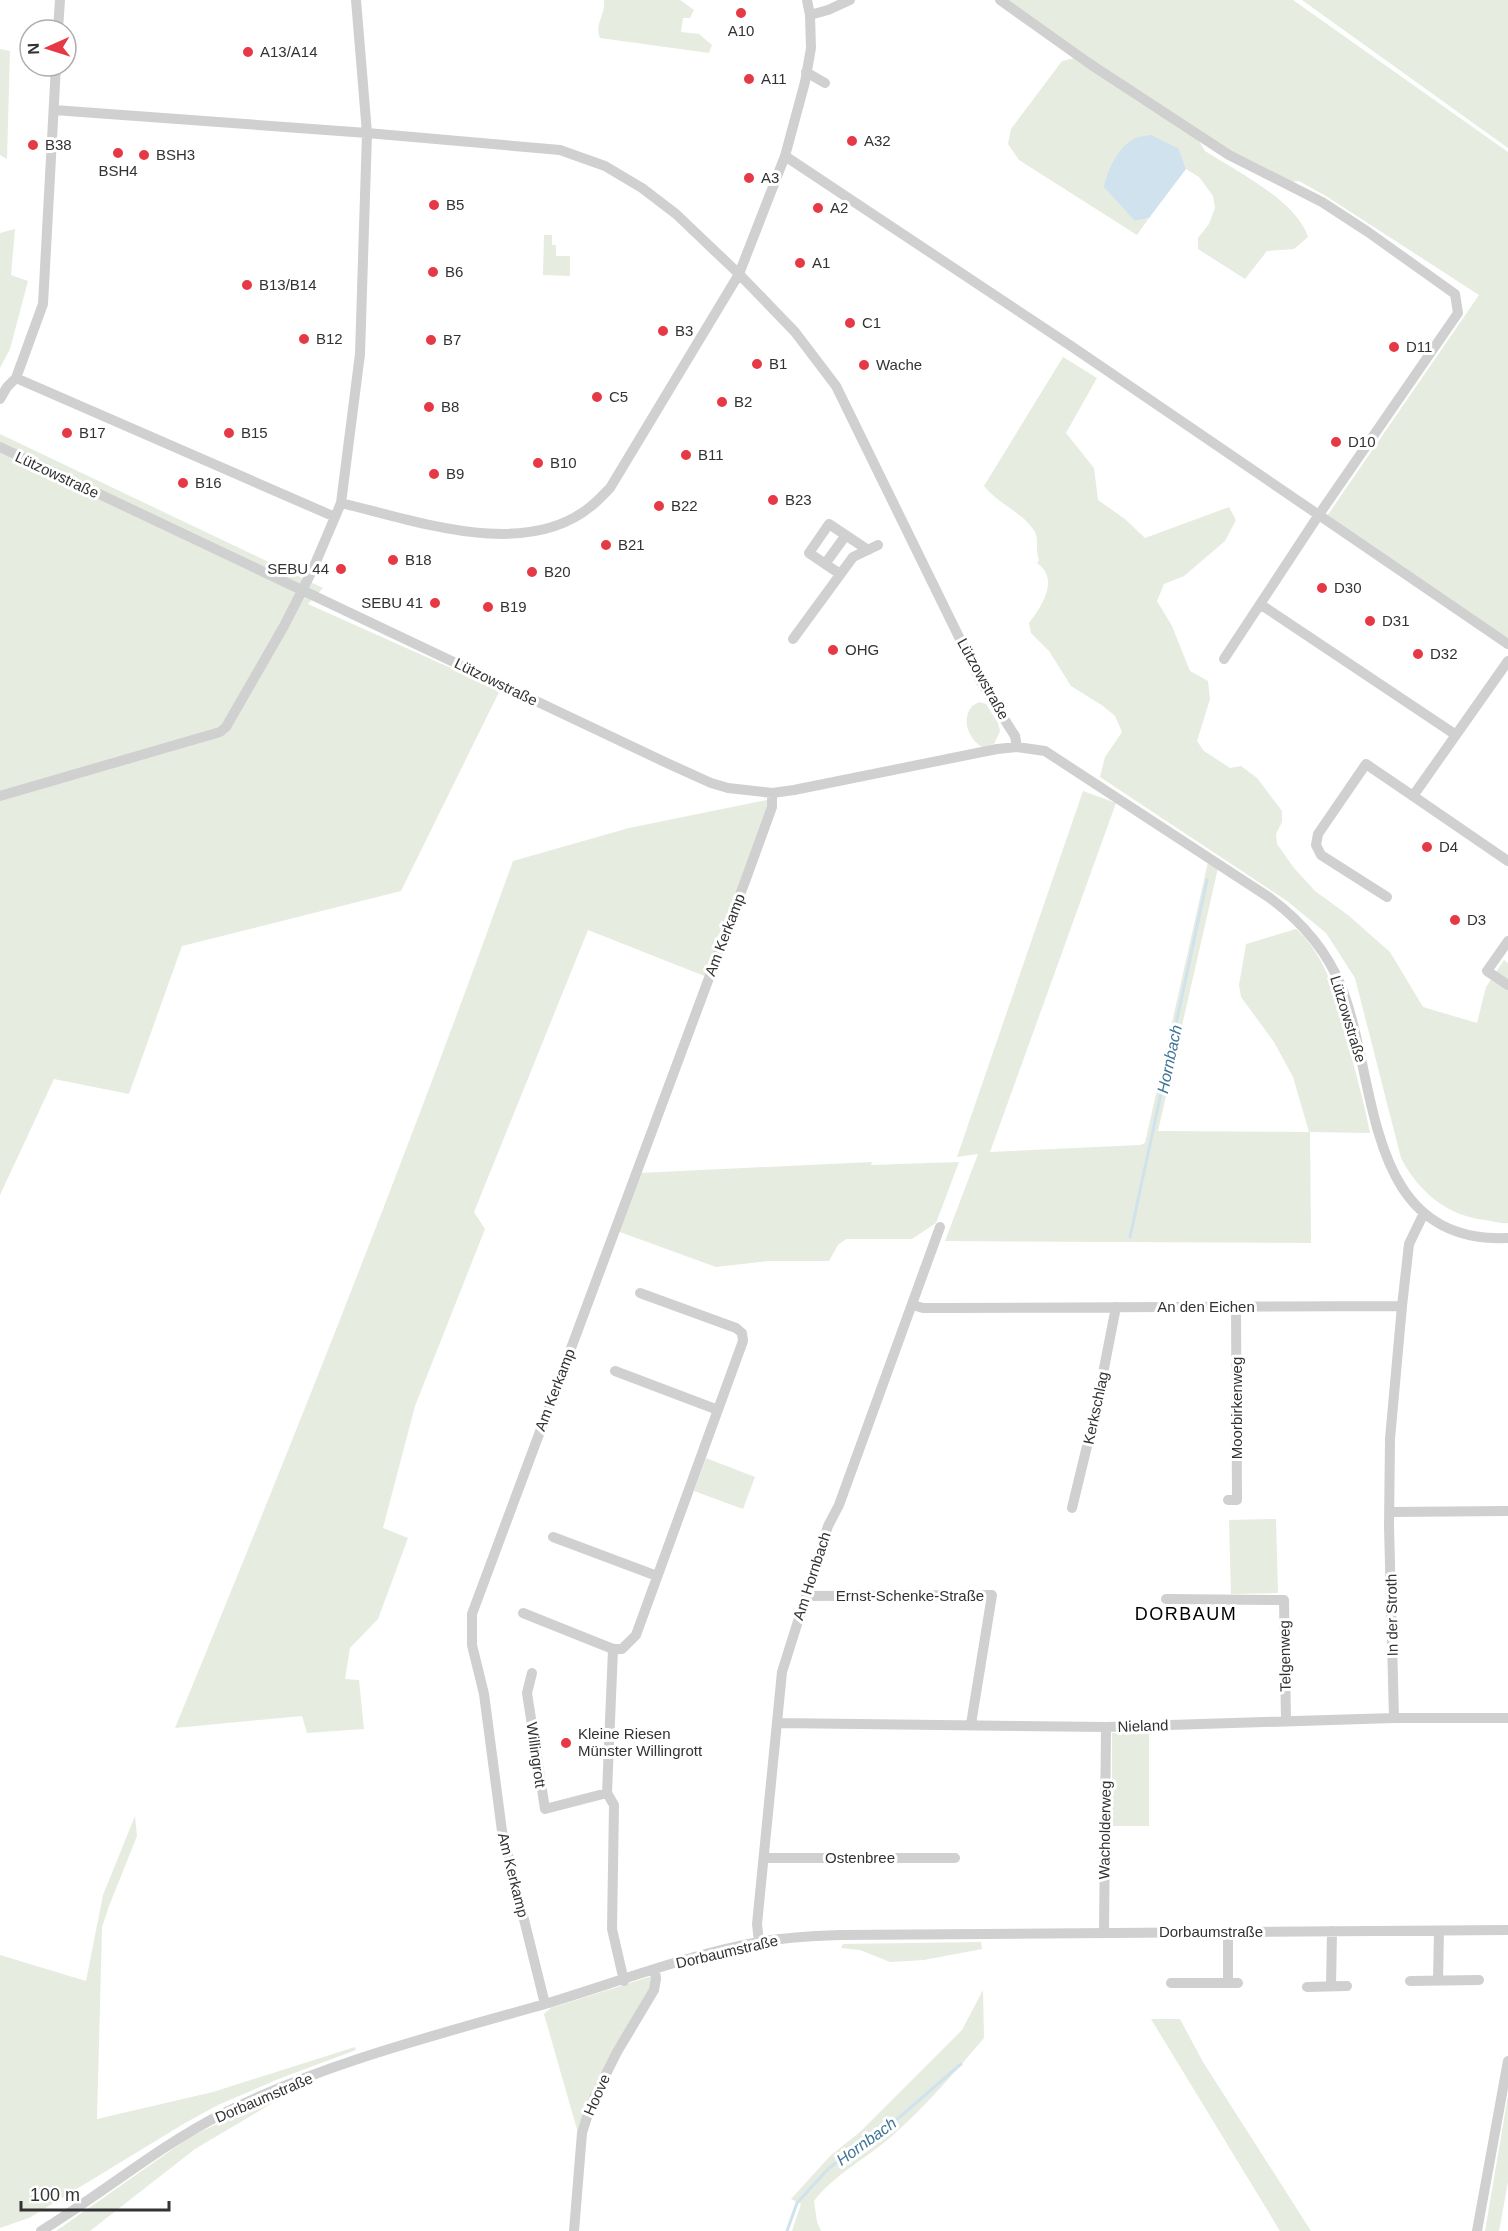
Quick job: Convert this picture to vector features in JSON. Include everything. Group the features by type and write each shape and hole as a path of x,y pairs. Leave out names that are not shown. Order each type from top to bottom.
{"street":[{"path":"59,18 60,0"},
{"path":"0,796 220,732 226,727 303,589 341,502 360,354 367,133 356,0"},
{"path":"341,502 472,533 498,535 539,531 568,520 589,508 610,488 739,274 785,156 806,72 810,48 810,15 807,0"},
{"path":"810,15 850,0"},
{"path":"1000,0 1090,64 1229,155 1322,202 1455,294 1458,313 1318,516 1224,659"},
{"path":"806,72 825,83"},
{"path":"0,399 16,378 43,304 55,78"},
{"name":"Lützowstraße","path":"54,110 560,150 604,166 642,188 676,214 739,274 795,332 836,386 981,682 1015,736 1017,747"},
{"path":"785,156 1061,340 1508,644"},
{"path":"16,378 335,517"},
{"name":"Lützowstraße","path":"0,447 711,783 752,792 772,793 1017,747 1046,751 1270,898 1303,926 1327,958 1341,987 1382,1149 1399,1185 1424,1213 1444,1226 1463,1234 1493,1239 1508,1238"},
{"path":"793,639 840,574 852,557 873,547 846,535 829,524 809,553 840,574"},
{"path":"825,564 846,535"},
{"path":"1260,604 1456,735"},
{"path":"1413,796 1508,661"},
{"path":"1387,897 1321,855 1316,845 1318,834 1366,764 1508,861"},
{"name":"Am Kerkamp","path":"544,2004 502,1832 484,1694 471,1645 472,1614 747,876 772,807 772,793"},
{"path":"1508,941 1488,971 1508,985"},
{"path":"1402,1306 1410,1244 1424,1213"},
{"name":"Am Hornbach","path":"759,1942 757,1924 782,1672 828,1526 839,1505 940,1227"},
{"path":"523,1613 613,1649 622,1649 636,1635 743,1341 742,1333 736,1328 640,1293"},
{"name":"An den Eichen","path":"913,1305 923,1308 1402,1306"},
{"name":"Moorbirkenweg","path":"1227,1500 1237,1500 1236,1306"},
{"name":"In der Stroth","path":"1394,1718 1390,1512 1391,1422 1402,1306"},
{"name":"Kerkschlag","path":"1072,1508 1096,1409 1116,1307"},
{"path":"615,1371 718,1410"},
{"path":"1390,1512 1508,1511"},
{"path":"552,1537 657,1576"},
{"name":"Ernst-Schenke-Straße","path":"806,1596 992,1595 971,1724"},
{"name":"Telgenweg","path":"1166,1599 1284,1600 1286,1721"},
{"path":"613,1649 608,1793 614,1805 612,1929 624,1980"},
{"name":"Willingrott","path":"532,1673 527,1693 545,1809 608,1793"},
{"name":"Nieland","path":"778,1723 1106,1727 1394,1718 1508,1718"},
{"name":"Wacholderweg","path":"1104,1933 1106,1727"},
{"name":"Ostenbree","path":"765,1858 955,1858"},
{"name":"Dorbaumstraße","path":"41,2231 166,2146 258,2098 344,2065 655,1970 759,1942 840,1935 1508,1930"},
{"path":"1331,1986 1332,1931"},
{"path":"1438,1931 1438,1980"},
{"path":"1171,1983 1233,1983 1228,1932"},
{"name":"Hoove","path":"574,2231 582,2133 586,2117 617,2052 654,1990 655,1970"},
{"path":"1410,1981 1479,1980"},
{"path":"1307,1987 1347,1986"},
{"path":"1478,2231 1508,2061"}],"shaded area":[{"path":"604,0 680,0 694,10 690,18 683,18 681,32 699,34 712,45 709,53 600,38 598,28"},
{"path":"1000,0 1293,0 1508,152 1508,638 1327,516 1479,295 1299,181 1282,183 1199,141 1205,151 1279,199 1301,224 1308,237 1294,249 1267,251 1245,279 1198,249 1198,238 1209,224 1215,208 1213,196 1199,177 1186,169 1179,149 1135,221 1149,218 1137,235 1019,160 1008,144 1011,129 1062,61 1079,57"},
{"path":"1302,0 1508,0 1508,148"},
{"path":"0,49 10,51 7,159 0,155"},
{"path":"15,229 11,275 28,281 10,349 0,368 0,233"},
{"path":"544,235 552,235 552,245 556,245 556,256 570,256 570,276 543,275"},
{"path":"1063,357 1097,378 1066,433 1094,468 1098,500 1125,519 1145,538 1229,507 1236,520 1225,541 1184,576 1164,584 1157,601 1172,626 1190,671 1208,681 1210,699 1197,741 1204,751 1230,768 1241,766 1257,778 1282,811 1282,822 1276,834 1277,844 1294,868 1315,891 1348,915 1390,952 1423,1007 1477,1023 1486,987 1504,960 1508,963 1508,1223 1471,1218 1446,1207 1425,1191 1408,1170 1401,1158 1355,978 1326,933 1287,901 1100,777 1105,757 1122,732 1115,716 1071,686 1049,651 1031,633 1029,623 1043,601 1048,585 1044,569 1037,563 1039,560 1036,535 1024,519 984,486"},
{"path":"0,434 323,588 308,604 500,690 401,891 182,946 129,1094 54,1079 0,1195"},
{"path":"979,702 986,704 998,723 1000,731 994,744 982,747 973,739 967,723 969,711"},
{"path":"1083,791 1116,803 990,1152 1145,1143 1208,862 1218,868 1158,1131 1309,1132 1293,1077 1274,1042 1241,997 1239,985 1246,944 1296,929 1318,956 1326,971 1343,1022 1370,1133 1310,1132 1311,1243 945,1241 978,1154 957,1157"},
{"path":"767,800 767,815 712,979 588,930 474,1212 485,1229 415,1406 383,1528 408,1538 378,1619 350,1648 345,1679 359,1680 364,1729 307,1733 302,1716 175,1728 349,1297 513,861 629,828"},
{"path":"872,1162 871,1165 959,1162 936,1223 912,1239 846,1239 838,1245 829,1261 768,1261 716,1267 617,1231 639,1173"},
{"path":"706,1458 755,1477 743,1509 694,1491"},
{"path":"1276,1519 1278,1593 1231,1594 1229,1520"},
{"path":"1112,1733 1149,1733 1149,1826 1112,1826"},
{"path":"135,1816 137,1836 102,1927 97,2119 213,2092 355,2047 356,2050 218,2105 29,2218 0,2228 0,1955 86,1981 103,1895"},
{"path":"981,1942 982,1949 924,1960 890,1962 860,1950 841,1948 843,1944"},
{"path":"652,1976 656,1989 578,2133 544,2014 551,2008"},
{"path":"983,1990 984,2038 905,2125 822,2191 814,2201 817,2222 821,2231 792,2231 801,2204 791,2199 830,2156 860,2132 962,2030"},
{"path":"1151,2019 1180,2019 1203,2062 1311,2231 1280,2231"},
{"path":"277,2095 281,2098 195,2149 90,2231 56,2231 190,2137"},
{"path":"1508,2096 1508,2182 1499,2231 1485,2231"}],"water":[{"path":"1151,135 1179,149 1186,169 1149,218 1135,221 1104,187 1111,166 1124,146 1136,138"}],"waterway":[{"name":"Hornbach","path":"1130,1237 1207,880"},
{"name":"Hornbach","path":"787,2231 797,2203 828,2169 866,2139 895,2121 961,2064"}],"place":[{"name":"A10","path":"741,13"},
{"name":"A13/A14","path":"248,52"},
{"name":"A11","path":"749,79"},
{"name":"A32","path":"852,141"},
{"name":"B38","path":"33,145"},
{"name":"BSH4","path":"118,153"},
{"name":"BSH3","path":"144,155"},
{"name":"A3","path":"749,178"},
{"name":"B5","path":"434,205"},
{"name":"A2","path":"818,208"},
{"name":"A1","path":"800,263"},
{"name":"B6","path":"433,272"},
{"name":"B13/B14","path":"247,285"},
{"name":"C1","path":"850,323"},
{"name":"B3","path":"663,331"},
{"name":"B12","path":"304,339"},
{"name":"B7","path":"431,340"},
{"name":"D11","path":"1394,347"},
{"name":"B1","path":"757,364"},
{"name":"Wache","path":"864,365"},
{"name":"C5","path":"597,397"},
{"name":"B2","path":"722,402"},
{"name":"B8","path":"429,407"},
{"name":"B17","path":"67,433"},
{"name":"B15","path":"229,433"},
{"name":"D10","path":"1336,442"},
{"name":"B11","path":"686,455"},
{"name":"B10","path":"538,463"},
{"name":"B9","path":"434,474"},
{"name":"B16","path":"183,483"},
{"name":"B23","path":"773,500"},
{"name":"B22","path":"659,506"},
{"name":"B21","path":"606,545"},
{"name":"B18","path":"393,560"},
{"name":"SEBU 44","path":"341,569"},
{"name":"B20","path":"532,572"},
{"name":"D30","path":"1322,588"},
{"name":"SEBU 41","path":"435,603"},
{"name":"B19","path":"488,607"},
{"name":"D31","path":"1370,621"},
{"name":"OHG","path":"833,650"},
{"name":"D32","path":"1418,654"},
{"name":"D4","path":"1427,847"},
{"name":"D3","path":"1455,920"},
{"name":"Kleine Riesen Münster Willingrott","path":"566,1743"}],"district":[{"name":"DORBAUM","path":"1186,1614"}]}
